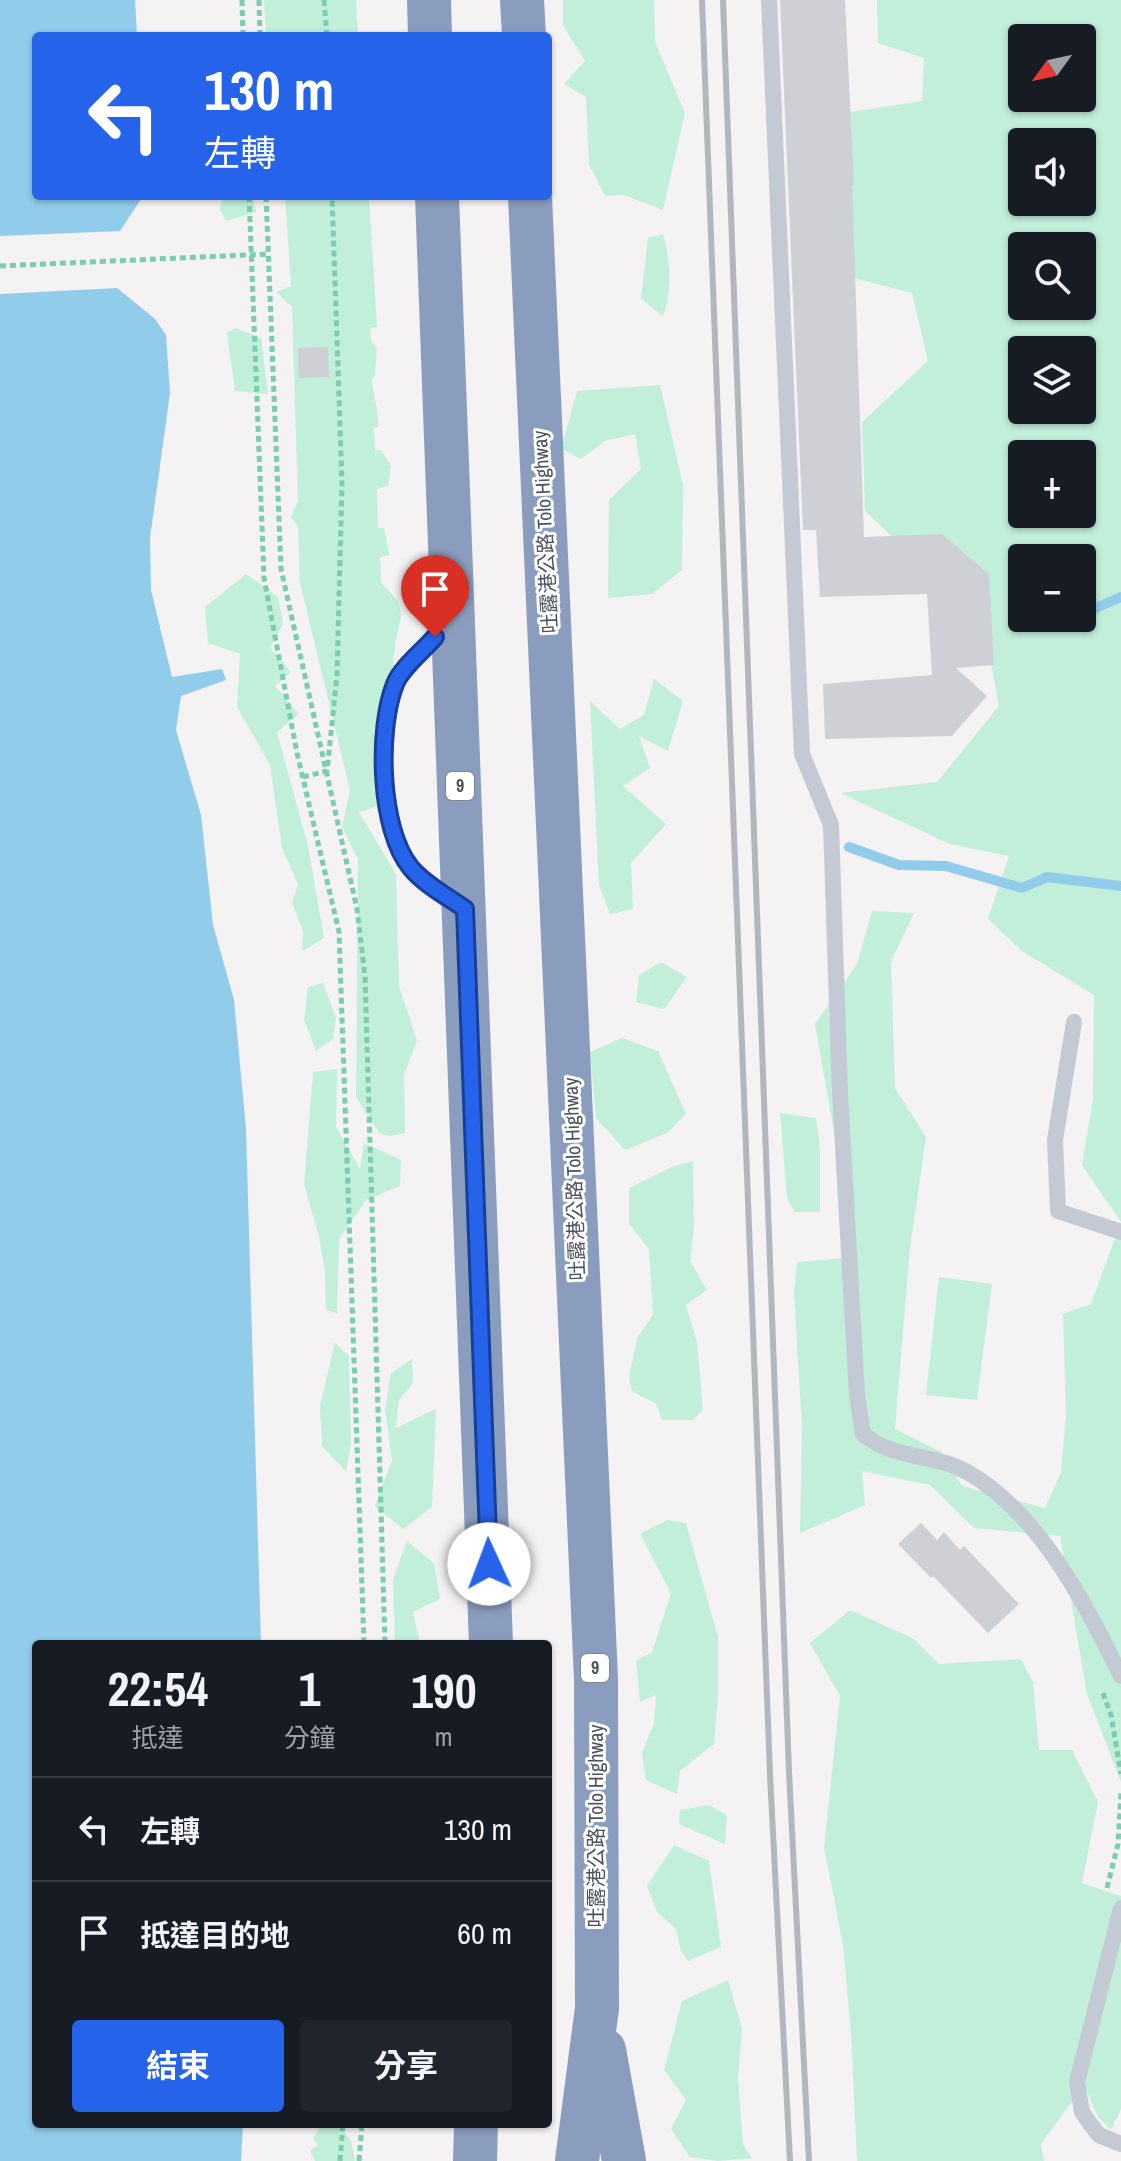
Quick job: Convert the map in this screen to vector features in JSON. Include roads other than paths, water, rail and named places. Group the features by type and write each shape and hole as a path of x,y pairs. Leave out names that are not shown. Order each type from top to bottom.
{"highway":[{"path":"429,0 430,32"},
{"path":"522,0 524,32"},
{"name":"9","path":"437,200 491,1640"},
{"name":"吐露港公路 Tolo Highway","path":"530,200 596,1679 597,2008 577,2161"},
{"path":"597,2008 624,2161"},
{"path":"475,2161 476,2128"}],"lane":[{"path":"769,0 802,754 831,825 841,1109 857,1395 863,1434 880,1448 964,1470 998,1494 1028,1524 1082,1598 1121,1676"},
{"path":"454,615 395,682 386,728 384,777 396,841 411,869 465,909"},
{"path":"1074,1022 1055,1140 1058,1211 1121,1232"},
{"path":"1121,1908 1077,2082 1082,2112 1091,2125 1099,2135 1121,2144"}],"water":[{"path":"0,0 135,0 137,32 32,32 32,200 140,200 120,231 0,236"},
{"path":"117,288 155,319 166,335 170,393 150,538 151,590 172,677 222,669 226,680 181,696 176,730 201,815 213,925 234,1000 246,1129 261,1640 32,1640 32,2128 243,2128 241,2161 0,2161 0,294"}],"waterway":[{"path":"1096,608 1121,597"},
{"path":"849,847 899,865 946,866 1022,888 1047,877 1121,886"}],"railway":[{"path":"702,0 770,1775 790,2161"},
{"path":"723,0 789,1772 809,2161"}]}
